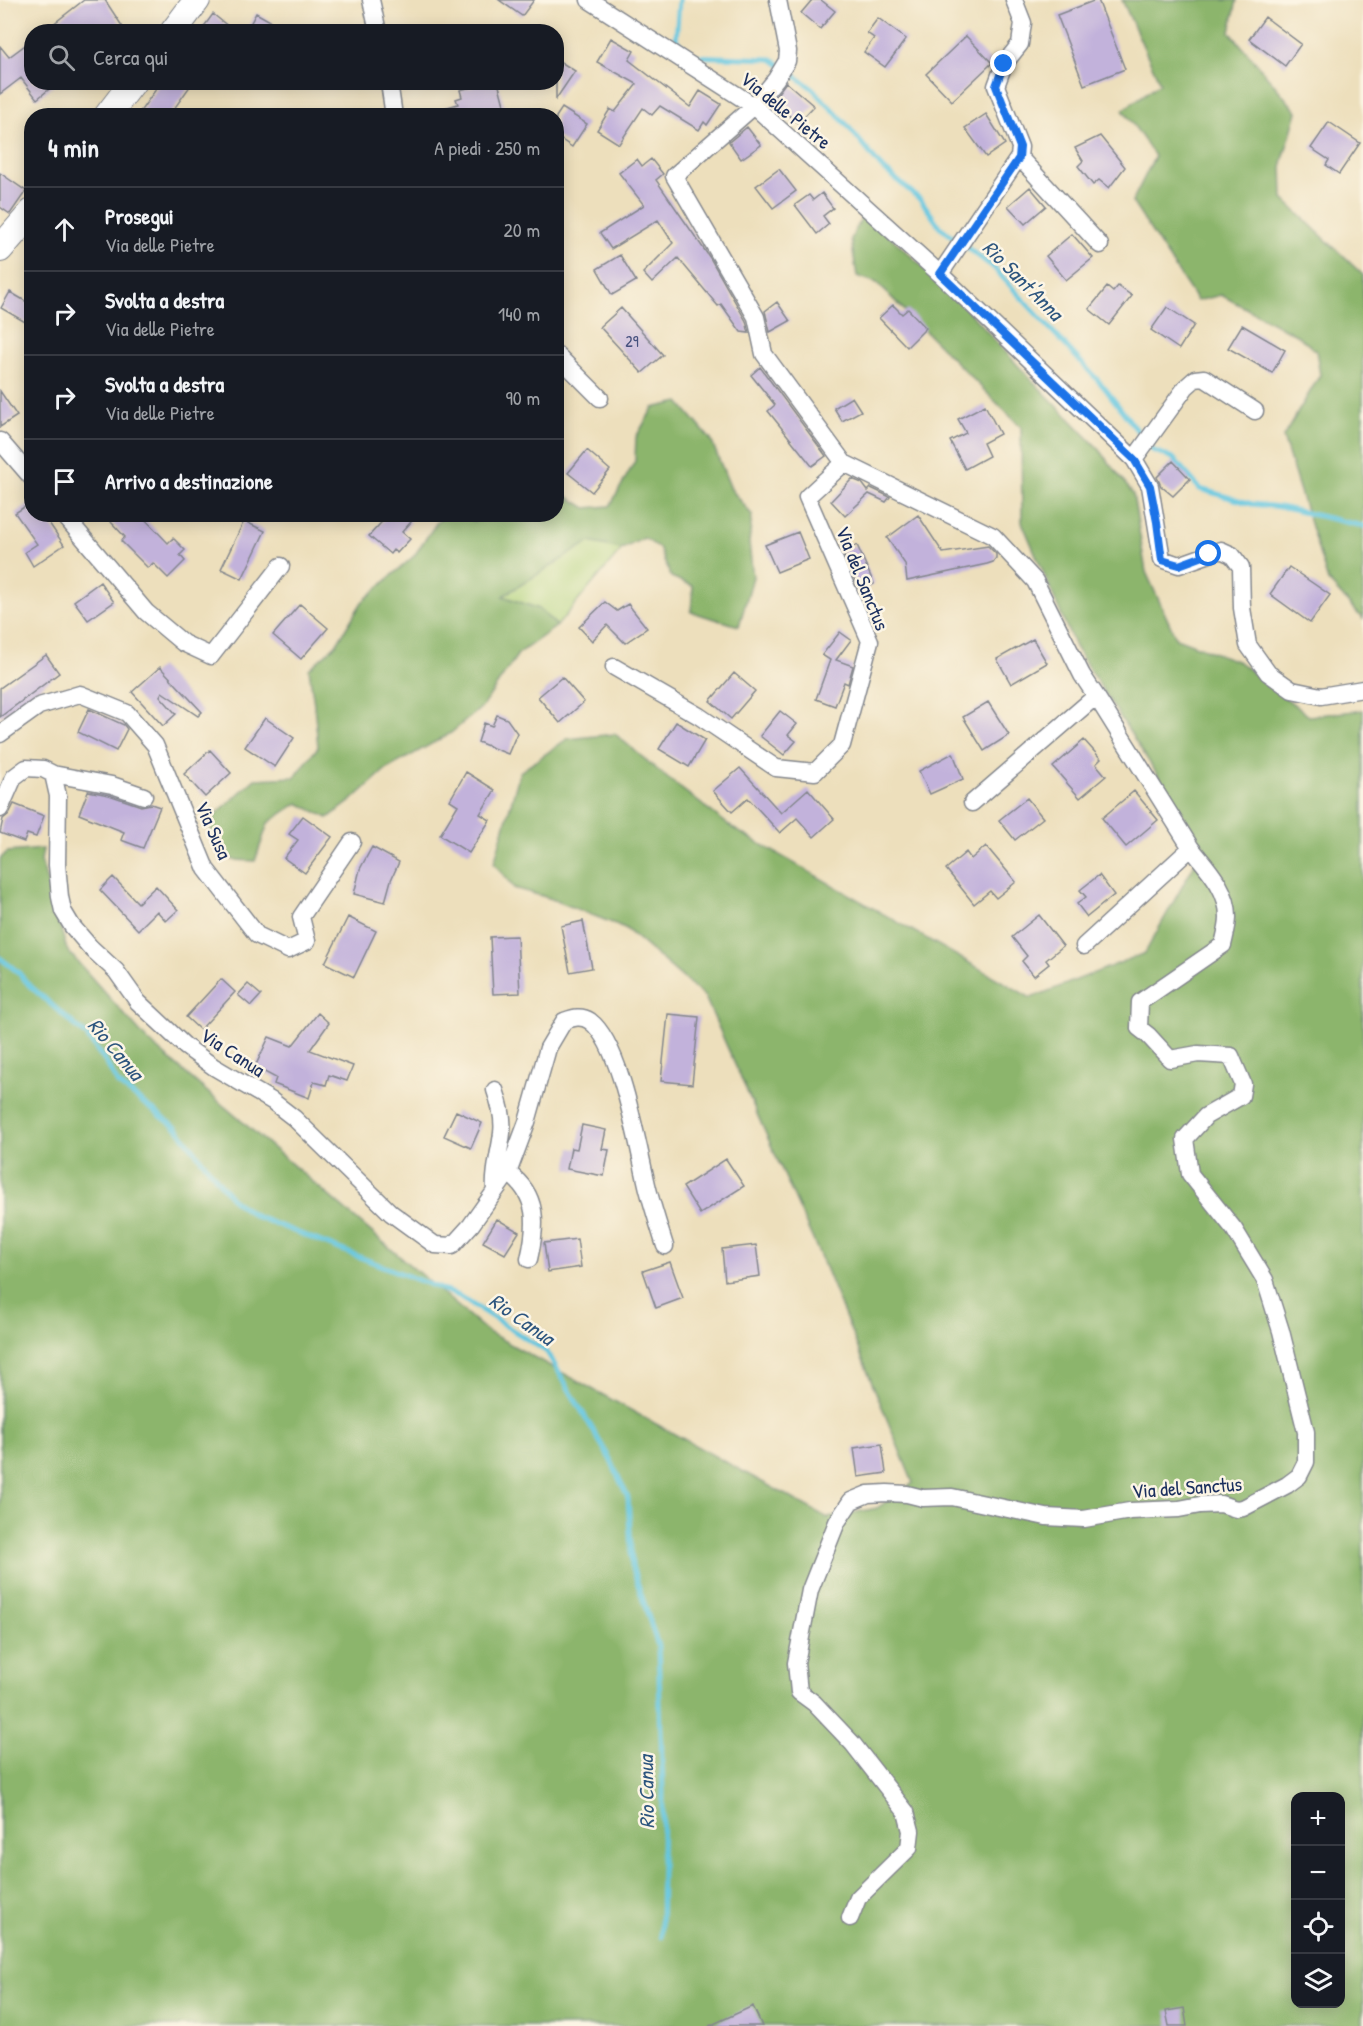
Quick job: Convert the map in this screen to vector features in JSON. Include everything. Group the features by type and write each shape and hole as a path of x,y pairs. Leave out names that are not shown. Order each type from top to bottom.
{"main road":[{"path":"179,24 197,0"},
{"path":"113,108 127,90"},
{"path":"0,249 24,221"}],"street":[{"path":"371,0 376,24"},
{"name":"Via delle Pietre","path":"589,0 754,106 943,270 1136,456 1150,486 1162,560 1179,565 1221,550 1232,555 1241,567 1242,608 1248,645 1269,673 1292,690 1321,696 1363,689"},
{"path":"754,106 787,61 788,51 778,0"},
{"path":"943,270 1019,158 1020,147 996,86 1004,64 1020,44 1023,23 1014,0"},
{"path":"390,90 393,108"},
{"name":"Via del Sanctus","path":"754,106 674,176 756,317 764,354 844,463 993,536 1035,581 1082,675 1191,848 1218,881 1226,900 1228,918 1223,945 1140,1002 1139,1028 1170,1059 1198,1054 1231,1056 1244,1084 1240,1096 1206,1116 1185,1139 1190,1174 1234,1229 1243,1247 1258,1267 1269,1291 1306,1431 1306,1462 1299,1476 1287,1485 1243,1508 1236,1509 1221,1504 1200,1505 1179,1509 1130,1511 1084,1519 1046,1517 952,1497 923,1498 887,1493 868,1494 851,1501 837,1522 810,1590 796,1663 799,1692 814,1703 853,1744 906,1812 911,1831 909,1848 858,1898 850,1918"},
{"path":"1019,158 1100,245"},
{"path":"564,362 600,398"},
{"path":"1136,456 1186,387 1195,379 1204,378 1255,411"},
{"path":"0,441 24,469"},
{"name":"Via del Sanctus","path":"614,667 699,716 776,768 814,772 842,745 870,641 807,497 844,463"},
{"path":"70,522 146,612 183,643 211,656 281,566"},
{"name":"Via Susa","path":"0,734 39,705 80,694 127,713 155,745 206,869 256,935 288,950 307,941 301,917 352,842"},
{"path":"972,803 1096,696"},
{"path":"0,809 14,777 26,768 43,769 53,774 112,785 144,796"},
{"name":"Via Canua","path":"53,774 58,796 57,865 60,897 63,911 72,926 90,947 116,971 138,1002 186,1047 214,1068 272,1101 294,1118 391,1213 435,1245 452,1246 471,1225 508,1173 527,1122 548,1047 564,1021 578,1017 590,1021 609,1045 631,1114 648,1188 665,1246"},
{"path":"1084,946 1191,848"},
{"path":"495,1090 502,1111 503,1132 494,1175 495,1191"},
{"path":"508,1173 526,1190 532,1203 533,1234 529,1259"}],"green space":[{"path":"1122,0 1237,0 1230,32 1297,112 1282,163 1283,199 1363,275 1363,619 1328,581 1283,437 1320,375 1316,351 1298,336 1221,295 1197,301 1132,202 1155,156 1123,110 1160,83"},
{"path":"864,212 960,302 1100,450 1133,494 1146,572 1176,638 1239,662 1309,716 1363,710 1363,2026 0,2026 0,859 7,852 43,849 41,861 67,950 148,1041 488,1332 828,1518 877,1508 913,1483 822,1260 705,997 625,928 549,898 514,888 494,863 520,772 567,739 615,734 734,829 1031,998 1145,953 1204,847 1075,647 1022,522 1021,427 877,283 857,276 851,239"},
{"path":"679,402 711,440 731,489 752,515 749,543 753,577 739,626 691,612 693,586 671,577 659,548 644,538 622,549 589,542 503,596 539,609 557,626 518,654 482,707 451,733 385,770 351,801 328,818 298,803 268,823 255,861 233,860 210,836 214,816 255,779 295,777 318,747 309,669 336,645 362,602 414,556 437,522 564,522 564,494 586,508 610,506 635,461 636,437 653,408"},
{"path":"588,541 622,549 557,626 539,609 502,596"}],"building":[{"path":"84,0 105,0 121,24 53,24"},
{"path":"499,0 534,0 522,16"},
{"path":"812,0 821,0 835,11 820,29 801,13"},
{"path":"1098,0 1125,69 1084,85 1057,15"},
{"path":"256,13 272,22 271,24 250,24"},
{"path":"213,14 225,24 206,24"},
{"path":"1265,17 1301,44 1285,66 1249,39"},
{"path":"878,18 906,39 885,67 864,52 874,38 867,33"},
{"path":"966,36 992,63 952,101 926,74"},
{"path":"611,38 634,51 629,60 690,107 700,91 721,104 707,125 704,122 699,130 660,106 652,115 643,108 619,144 597,130 610,109 615,112 637,84 597,62"},
{"path":"0,46 9,57 24,46 24,82 21,78 0,94"},
{"path":"564,64 575,71 564,87"},
{"path":"786,82 814,106 798,123 772,101"},
{"path":"30,90 48,90 37,99"},
{"path":"155,90 187,90 175,108 143,108"},
{"path":"460,90 500,90 505,108 444,108 458,104 456,99 462,97"},
{"path":"556,90 562,90 556,99"},
{"path":"564,109 587,124 572,147 564,142"},
{"path":"986,114 1005,144 986,157 965,128"},
{"path":"1329,122 1360,143 1339,174 1326,165 1329,160 1311,148"},
{"path":"747,127 761,145 741,159 729,142"},
{"path":"1100,136 1125,167 1109,188 1099,180 1093,185 1078,166 1083,161 1075,148"},
{"path":"637,159 642,166 651,159 663,174 656,180 710,258 746,321 749,333 741,332 721,304 718,306 678,258 652,283 643,273 673,243 658,220 611,249 600,233 644,205 619,173"},
{"path":"779,169 796,191 773,208 756,186"},
{"path":"0,173 24,190 24,194 10,214 0,207"},
{"path":"1030,187 1046,206 1025,224 1008,206"},
{"path":"822,193 833,208 823,216 829,224 817,234 795,205 809,195 813,200"},
{"path":"1072,234 1093,258 1066,280 1046,256"},
{"path":"620,255 636,281 612,295 597,269"},
{"path":"1118,286 1132,296 1109,325 1089,309 1107,287 1113,292"},
{"path":"10,292 24,300 24,321 1,308"},
{"path":"777,302 790,321 770,332 765,311"},
{"path":"893,305 902,314 908,309 926,328 907,347 879,318"},
{"path":"1167,307 1194,325 1179,349 1151,330"},
{"path":"621,308 663,355 642,373 600,327"},
{"path":"1242,325 1285,350 1272,373 1228,348"},
{"path":"760,367 826,456 812,466 768,411 775,405 751,375"},
{"path":"0,391 17,416 0,427"},
{"path":"852,397 861,411 842,421 834,408"},
{"path":"985,405 1000,434 983,443 989,456 965,469 950,441 966,433 958,419"},
{"path":"587,450 610,470 592,492 568,473"},
{"path":"1173,461 1190,479 1173,496 1161,486 1157,477"},
{"path":"852,479 862,483 868,491 871,488 890,497 886,502 869,494 845,516 831,501"},
{"path":"24,507 24,522 48,522 64,545 33,566 25,552 37,544 15,513"},
{"path":"918,515 943,553 988,546 996,554 996,558 987,564 907,581 905,564 887,538"},
{"path":"111,522 148,522 168,543 173,538 185,550 180,555 185,561 168,578 153,563 148,568 121,541 125,537"},
{"path":"244,522 265,531 242,579 221,569"},
{"path":"382,522 411,522 402,532 410,539 397,553 393,550 390,554 369,536"},
{"path":"798,532 809,559 777,572 765,545"},
{"path":"857,545 874,584 860,591 842,552"},
{"path":"1289,567 1330,595 1310,623 1270,594"},
{"path":"100,582 114,602 88,620 74,601"},
{"path":"605,602 617,611 628,604 647,628 625,643 607,625 592,641 579,627"},
{"path":"300,604 328,628 301,659 273,635"},
{"path":"840,632 851,640 836,660 853,666 848,684 844,682 835,706 816,699 830,660 822,655"},
{"path":"1033,639 1047,663 1011,684 997,659"},
{"path":"46,655 59,673 0,717 0,688"},
{"path":"160,667 202,712 198,716 162,692 160,696 176,714 163,726 132,692"},
{"path":"734,673 755,691 731,719 710,701"},
{"path":"562,677 584,702 560,723 538,697"},
{"path":"988,702 1009,735 984,751 963,717"},
{"path":"89,709 124,725 127,729 116,751 78,732"},
{"path":"780,711 797,724 788,735 796,741 784,755 760,736"},
{"path":"497,715 507,719 517,733 508,754 478,742 484,723 492,726"},
{"path":"265,718 294,738 275,767 245,747"},
{"path":"676,722 705,740 689,767 659,749"},
{"path":"1084,740 1101,759 1096,764 1106,776 1080,798 1053,767"},
{"path":"210,750 231,773 205,797 184,774"},
{"path":"953,753 963,779 930,794 919,771"},
{"path":"740,768 781,813 808,789 834,819 814,837 797,818 780,833 748,798 732,812 713,791"},
{"path":"466,772 495,790 480,814 490,820 469,853 440,835 458,805 450,800"},
{"path":"88,791 109,795 141,806 151,804 160,807 143,848 121,840 124,832 79,814"},
{"path":"1134,791 1158,820 1126,847 1102,818"},
{"path":"1027,798 1043,818 1015,840 999,820"},
{"path":"14,804 44,816 36,837 27,834 24,842 0,833 3,819 9,814"},
{"path":"303,816 332,837 305,873 284,858 298,840 289,834"},
{"path":"986,846 1016,882 996,898 990,891 974,904 946,869 966,852 971,859"},
{"path":"372,847 399,862 385,902 354,894 360,869"},
{"path":"1099,875 1114,895 1087,917 1077,904 1086,897 1080,890"},
{"path":"113,877 138,903 156,886 178,910 166,921 157,911 138,930 100,890"},
{"path":"1039,915 1063,946 1046,960 1049,964 1034,976 1022,961 1027,956 1012,937"},
{"path":"348,917 376,931 354,977 325,963"},
{"path":"583,921 592,968 570,972 561,926"},
{"path":"517,936 520,993 493,994 490,937"},
{"path":"221,979 235,992 200,1030 186,1017"},
{"path":"248,984 261,995 251,1006 238,995"},
{"path":"318,1013 329,1023 310,1050 353,1066 347,1081 329,1075 326,1085 314,1082 309,1098 274,1084 276,1078 255,1067 269,1037 292,1046"},
{"path":"668,1014 699,1017 692,1084 661,1081"},
{"path":"456,1111 482,1123 471,1148 444,1136"},
{"path":"582,1125 606,1130 602,1149 609,1150 604,1176 567,1169 571,1148 577,1149"},
{"path":"726,1159 744,1186 700,1214 683,1187"},
{"path":"497,1219 519,1232 505,1254 483,1242"},
{"path":"577,1239 581,1267 548,1272 544,1243"},
{"path":"756,1245 760,1276 725,1281 722,1249"},
{"path":"670,1262 683,1298 656,1308 643,1271"},
{"path":"882,1444 886,1473 858,1477 854,1448"},
{"path":"753,2006 762,2026 709,2026"},
{"path":"1184,2008 1187,2026 1169,2026 1166,2011"}],"waterway":[{"name":"Rio Sant'Anna","path":"679,0 676,40 691,56 772,59 812,88 847,125 880,166 921,200 940,227 994,268 1104,387 1152,450 1173,458 1200,489 1252,504 1280,507 1363,526"},
{"name":"Rio Canua","path":"0,958 86,1035 118,1084 177,1128 233,1200 255,1216 459,1296 547,1352 610,1459 628,1498 632,1566 658,1646 663,1792 661,1937"}],"route":[{"path":"1004,64 996,86 1020,147 1019,158 940,274 1134,459 1150,486 1162,560 1179,565 1209,554"}]}
